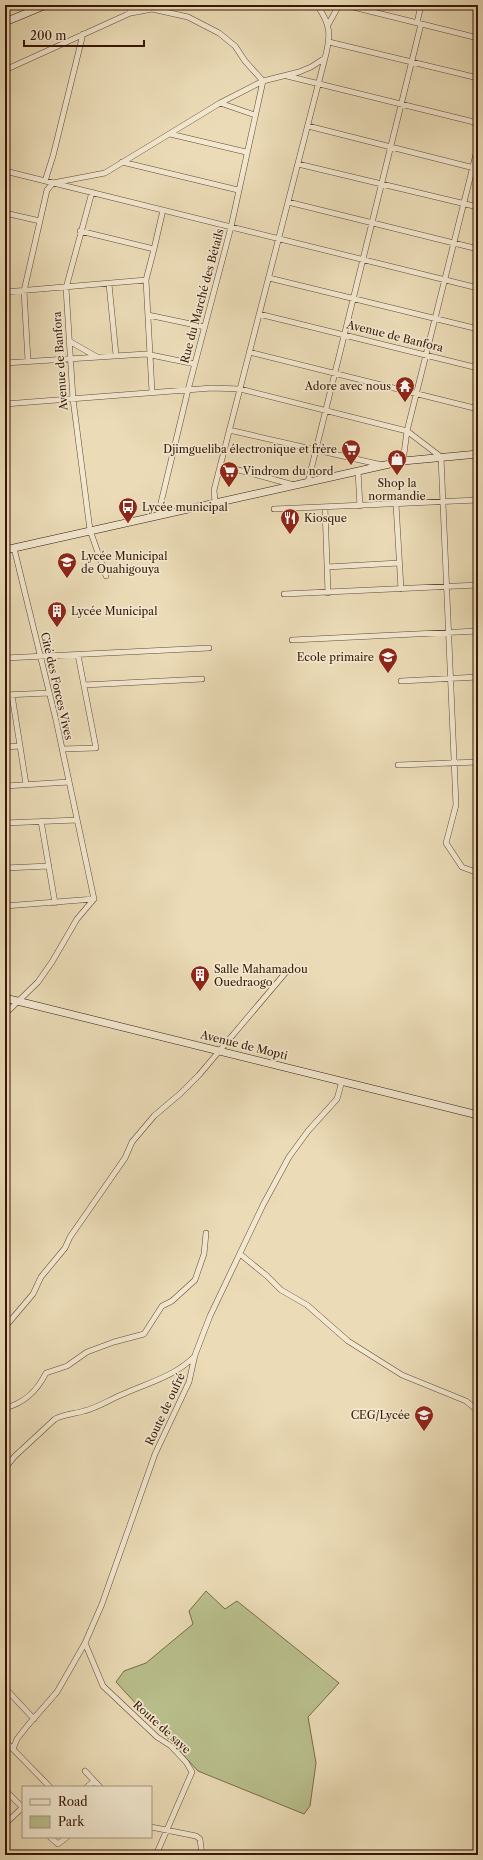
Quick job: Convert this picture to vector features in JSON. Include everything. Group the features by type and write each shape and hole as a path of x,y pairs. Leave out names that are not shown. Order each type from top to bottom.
{"street":[{"path":"6,20 46,5"},
{"path":"128,5 131,12"},
{"path":"5,70 148,5"},
{"path":"215,502 214,490 220,465 329,42 330,34 328,25 324,15 317,5"},
{"path":"328,25 339,5"},
{"path":"345,5 478,38"},
{"path":"308,482 411,62 421,5"},
{"path":"131,12 152,9 188,17 219,33 235,46 245,61 263,81"},
{"path":"45,181 53,156 84,34"},
{"path":"329,42 478,78"},
{"path":"28,361 24,291 47,190 52,183 105,173 220,103 263,81 286,76 311,67 325,58"},
{"path":"286,76 478,123"},
{"name":"Rue du Marché des Bétails","path":"158,515 188,390 231,227 246,152 263,81"},
{"path":"220,103 255,115"},
{"path":"308,126 475,168"},
{"path":"170,134 246,152"},
{"path":"403,461 407,431 463,204 475,168 478,146"},
{"path":"122,162 238,190"},
{"path":"298,164 478,207"},
{"path":"5,171 478,288"},
{"name":"Avenue de Banfora","path":"92,192 80,231 66,288 73,399 90,530 106,576"},
{"path":"288,202 478,249"},
{"path":"152,392 146,280 163,210"},
{"path":"5,213 40,221"},
{"path":"80,231 154,249"},
{"path":"269,278 478,329"},
{"path":"5,292 146,280"},
{"path":"109,284 116,356"},
{"name":"Avenue de Banfora","path":"259,314 478,368"},
{"path":"148,315 205,327"},
{"path":"69,341 98,357"},
{"path":"250,352 478,409"},
{"path":"5,363 150,355 195,364"},
{"path":"5,404 212,388 240,390 407,431 440,457 456,805 446,843 462,867 478,873"},
{"path":"229,430 383,465"},
{"path":"5,550 383,465 403,461 478,454"},
{"path":"220,465 294,485"},
{"path":"358,471 360,506"},
{"path":"274,509 325,508 478,500"},
{"path":"396,504 400,589"},
{"path":"325,508 328,593"},
{"name":"Cité des Forces Vives","path":"14,548 62,749 94,898"},
{"path":"327,567 399,563"},
{"path":"284,594 478,585"},
{"path":"292,640 478,631"},
{"path":"5,658 209,648"},
{"path":"62,749 96,748 78,654"},
{"path":"401,681 478,677"},
{"path":"84,685 202,679"},
{"path":"5,695 49,693"},
{"path":"12,695 26,784"},
{"path":"5,747 20,746"},
{"path":"398,765 478,762"},
{"path":"5,786 69,782"},
{"path":"5,823 77,820"},
{"path":"41,821 55,903"},
{"path":"5,868 49,866"},
{"path":"5,906 55,903 94,898"},
{"path":"5,1014 38,982 52,962 78,918 94,898"},
{"path":"5,1328 33,1294 40,1277 65,1248 70,1237 125,1158 132,1142 154,1116 182,1093 221,1051 286,971"},
{"name":"Avenue de Mopti","path":"5,998 478,1115"},
{"name":"Route de oufré","path":"13,1749 17,1739 57,1692 84,1643 102,1604 155,1454 189,1382 195,1355 210,1316 263,1205 289,1157 308,1131 337,1099 342,1081"},
{"path":"5,1408 13,1406 24,1400 38,1388 46,1373 67,1366 87,1352 114,1342 144,1334 162,1306 172,1301 195,1280 204,1254 206,1233"},
{"path":"240,1254 267,1276 281,1290 307,1305 348,1341 402,1375 466,1401 478,1411"},
{"path":"5,1468 15,1456 55,1419 63,1415 85,1411 141,1386 167,1377 185,1366 195,1355"},
{"name":"Route de saye","path":"84,1643 102,1686 157,1737 171,1746 186,1762 192,1772 156,1855"},
{"path":"5,1688 34,1719"},
{"path":"5,1741 47,1786"},
{"path":"85,1771 99,1786"},
{"path":"89,1786 94,1781"},
{"path":"5,1790 22,1807"},
{"path":"5,1824 22,1809"},
{"path":"152,1826 196,1836 200,1839 202,1855"},
{"path":"51,1838 58,1844 66,1838"}],"green space":[{"path":"206,1591 225,1609 237,1601 339,1683 308,1717 316,1763 310,1806 304,1814 198,1771 116,1682 124,1671 146,1663 193,1624 189,1611"}],"place":[{"name":"Adore avec nous","path":"405,403"},
{"name":"Djimgueliba électronique et frère","path":"351,466"},
{"name":"Shop la normandie","path":"397,476"},
{"name":"Vindrom du nord","path":"229,488"},
{"name":"Lycée municipal","path":"128,524"},
{"name":"Kiosque","path":"290,535"},
{"name":"Lycée Municipal de Ouahigouya","path":"67,579"},
{"name":"Lycée Municipal","path":"57,628"},
{"name":"Ecole primaire","path":"388,674"},
{"name":"Salle Mahamadou Ouedraogo","path":"200,992"},
{"name":"CEG/Lycée","path":"424,1432"}]}
